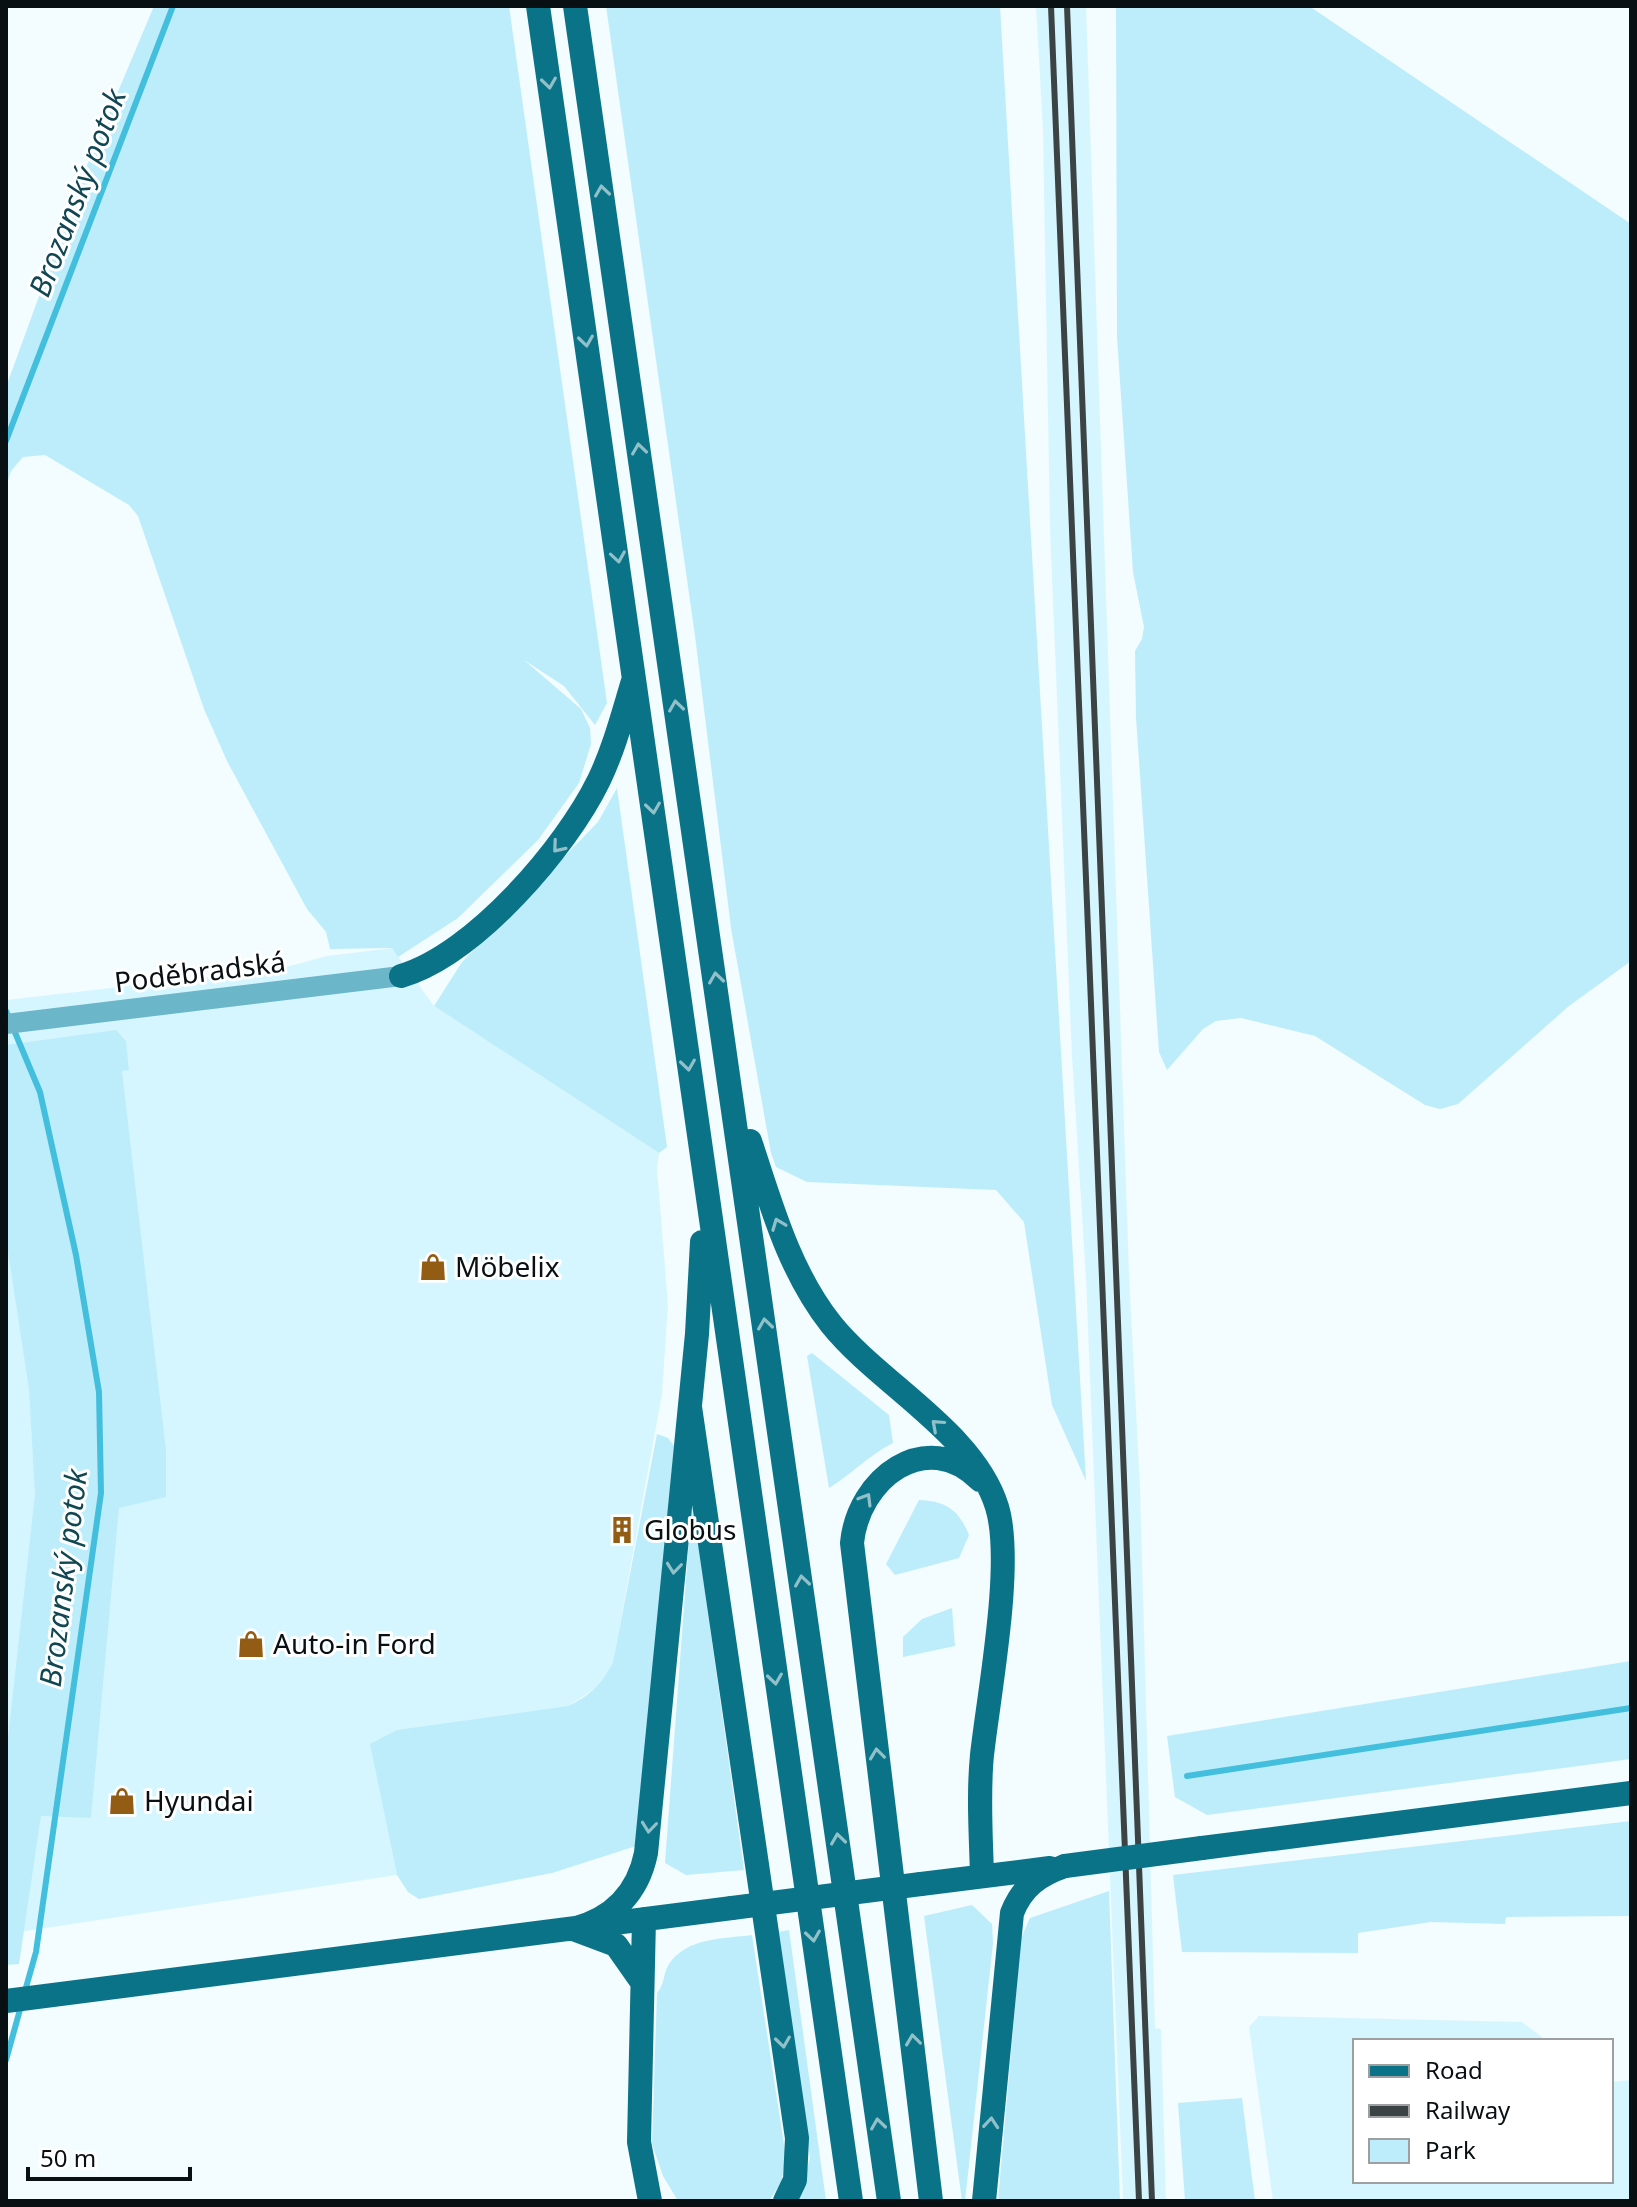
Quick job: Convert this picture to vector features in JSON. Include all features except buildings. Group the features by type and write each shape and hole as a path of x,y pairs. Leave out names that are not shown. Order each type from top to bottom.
{"main road":[{"path":"538,6 851,2201"},
{"path":"575,6 889,2201"},
{"path":"401,976 426,966 461,943 559,847 601,776 635,675"},
{"path":"731,1083 781,1232 815,1301 846,1342 966,1453 987,1482 998,1510 1003,1554 982,1760 982,1876"},
{"path":"573,1929 597,1921 617,1907 633,1890 644,1862 700,1298 704,1180"},
{"path":"690,1407 797,2138 795,2180 785,2201"},
{"path":"931,2201 855,1574 853,1528 864,1499 883,1476 921,1460 950,1462 971,1473 984,1486 998,1510"},
{"path":"6,2001 1631,1793"},
{"path":"984,2201 1012,1913 1032,1882 1044,1873 1065,1866"},
{"path":"644,1919 639,2142 649,2195"},
{"path":"573,1929 616,1945 642,1982"}],"street":[{"name":"Poděbradská","path":"6,1024 401,976"}],"shaded area":[{"path":"1036,6 1086,6 1129,1274 1140,1488 1155,2028 1161,2029 1166,2201 1123,2201 1086,1278 1072,1056 1050,529 1043,131"},
{"path":"392,948 434,1006 659,1153 657,1169 668,1305 662,1394 613,1662 602,1684 568,1706 371,1744 397,1875 6,1934 6,1000 279,969 327,956"},
{"path":"1259,2016 1522,2022 1544,2039 1353,2039 1353,2183 1613,2183 1613,2082 1631,2080 1631,2201 1273,2201 1249,2027"}],"green space":[{"path":"154,6 509,6 607,703 595,725 564,686 524,660 581,709 590,728 591,744 579,783 538,840 458,918 398,957 392,948 330,949 326,932 307,909 227,761 204,709 138,516 129,505 45,455 23,457 11,471 6,487 6,387 85,170"},
{"path":"606,6 1000,6 1086,1481 1052,1405 1024,1222 996,1190 807,1182 776,1167 771,1153 731,928 695,636"},
{"path":"1116,6 1309,6 1631,224 1631,961 1569,1006 1458,1104 1440,1109 1425,1105 1315,1036 1241,1018 1216,1021 1203,1029 1167,1070 1159,1052 1136,717 1135,651 1144,627 1133,572 1117,337"},
{"path":"617,788 667,1147 659,1153 434,1006 462,962 598,822"},
{"path":"116,1030 126,1041 129,1070 122,1071 166,1450 166,1497 119,1508 91,1818 41,1816 19,1964 6,1965 6,1756 35,1494 29,1389 6,1239 6,1045"},
{"path":"812,1353 889,1415 893,1443 829,1488 807,1356"},
{"path":"657,1434 668,1438 674,1446 636,1846 552,1873 419,1899 408,1892 397,1875 370,1744 397,1730 568,1706 595,1688 613,1662"},
{"path":"692,1499 744,1870 686,1875 665,1863"},
{"path":"919,1500 937,1502 950,1508 961,1519 969,1535 959,1558 895,1575 886,1564"},
{"path":"952,1608 955,1646 903,1657 903,1637 922,1619"},
{"path":"1631,1661 1631,1759 1207,1815 1175,1797 1167,1736"},
{"path":"1631,1821 1631,1916 1506,1917 1505,1924 1431,1922 1358,1933 1358,1953 1182,1952 1173,1875"},
{"path":"1109,1891 1120,2201 998,2201 1021,1938 1030,1918"},
{"path":"972,1905 992,1924 993,1943 965,2201 962,2201 924,1916"},
{"path":"789,1930 826,2201 798,2201 810,2158 779,1932"},
{"path":"752,1935 786,2158 781,2183 769,2201 678,2201 663,2176 652,2144 657,1993 669,1964 686,1949 707,1941"},
{"path":"1242,2098 1255,2201 1185,2201 1178,2103"}],"waterway":[{"name":"Brozanský potok","path":"6,441 173,6"},
{"name":"Brozanský potok","path":"6,1011 40,1092 76,1255 99,1392 101,1493 36,1952 25,1991"},
{"path":"1187,1776 1631,1708"},
{"name":"Brozanský potok","path":"6,2060 21,2006"}],"railway":[{"path":"1051,6 1139,2201"},
{"path":"1067,6 1152,2201"}],"place":[{"name":"Möbelix","path":"433,1267"},
{"name":"Globus","path":"622,1530"},
{"name":"Auto-in Ford","path":"251,1644"},
{"name":"Hyundai","path":"122,1801"}]}
